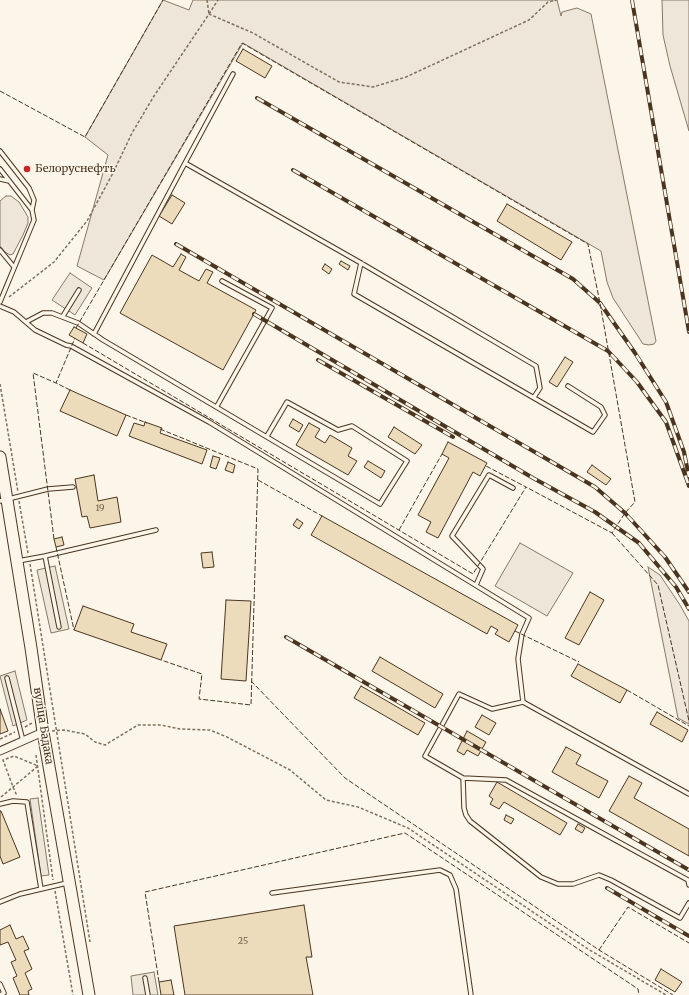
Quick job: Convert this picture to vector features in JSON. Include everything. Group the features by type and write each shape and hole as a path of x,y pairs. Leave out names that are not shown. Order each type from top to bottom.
{"main road":[{"name":"вуліца Бадака","path":"0,457 3,500 17,562 39,734 70,882 89,995"}],"street":[{"path":"0,751 39,734"}],"lane":[{"path":"94,334 233,74"},
{"path":"0,151 29,188 34,200 32,210 34,220 0,302"},
{"path":"185,163 361,263 536,366 540,388 534,397"},
{"path":"0,169 32,210"},
{"path":"0,179 10,181"},
{"path":"0,250 14,267"},
{"path":"361,263 354,294 593,432 605,415 601,407 568,386"},
{"path":"217,406 272,308 222,281"},
{"path":"63,316 79,290"},
{"path":"0,306 14,312 35,330 71,346 209,422 529,618 522,634 518,658 523,702"},
{"path":"26,322 43,313 52,313 63,316 380,504 407,461 352,426 338,430 287,402 267,436"},
{"path":"476,585 483,569 452,536 489,475 513,488"},
{"path":"3,500 48,489 73,487"},
{"path":"17,562 156,530"},
{"path":"45,556 59,627"},
{"path":"7,678 23,741"},
{"path":"689,794 523,702 492,709 460,694 425,756 463,778 506,780 688,880 689,885"},
{"path":"463,778 464,808 470,821 541,877 558,884 573,884 599,875 611,880 680,918 689,903"},
{"path":"0,804 13,801 28,802 41,889"},
{"path":"272,893 440,870 450,876 456,889 471,995"},
{"path":"0,902 20,894 70,882"},
{"path":"146,978 148,995"},
{"path":"0,984 4,993 0,995"}],"path":[{"path":"207,0 210,14"},
{"path":"6,300 54,262 87,221 113,173 132,133 154,96 218,0"},
{"path":"210,14 253,33 338,82 374,87 406,77 529,20 548,1 557,0"},
{"path":"0,384 91,946"},
{"path":"32,716 39,734 64,730 85,734 95,742 105,745 138,725 161,725 180,729 210,730 227,737 290,770 326,800 358,807 408,828 588,949 666,995"},
{"path":"36,751 54,886 73,995"},
{"path":"19,802 3,760 14,756 38,766"},
{"path":"0,798 38,766"}],"shaded area":[{"path":"163,0 189,10 193,0 557,0 561,16 562,12 577,8 591,14 656,341 654,344 643,344 613,298 607,282 601,251 243,43 104,280 77,266 108,155 85,137"},
{"path":"662,0 689,0 689,131 670,66 663,35"},
{"path":"6,196 11,196 19,202 28,217 28,223 23,235 13,254 10,255 0,246 0,201"},
{"path":"70,273 92,288 75,315 52,300"},
{"path":"520,543 573,573 547,616 495,586"},
{"path":"55,566 69,629 51,633 37,570"},
{"path":"648,567 660,575 689,621 689,724 678,718"},
{"path":"15,671 27,720 13,726 0,676"},
{"path":"38,798 49,875 41,876 30,799"},
{"path":"154,972 158,995 133,995 131,976"}],"building":[{"path":"243,49 272,66 265,78 236,61"},
{"path":"172,195 185,203 172,224 159,216"},
{"path":"507,204 572,242 561,260 497,221"},
{"path":"181,254 186,257 179,270 199,281 206,269 213,272 207,283 256,310 223,370 120,313 152,255 173,267"},
{"path":"341,261 350,266 348,270 339,264"},
{"path":"325,264 332,269 329,274 322,269"},
{"path":"74,327 87,334 83,343 69,335"},
{"path":"565,357 573,362 557,387 549,382"},
{"path":"70,390 126,415 117,436 60,411"},
{"path":"293,419 303,425 299,432 289,426"},
{"path":"145,422 162,428 160,433 207,450 202,464 129,436 134,423 144,426"},
{"path":"309,423 320,429 315,437 325,443 330,435 352,448 348,456 357,461 348,475 296,445"},
{"path":"394,427 422,445 415,454 388,437"},
{"path":"448,442 487,463 480,476 473,472 438,538 426,532 431,522 418,515 449,458 442,454"},
{"path":"213,456 220,458 216,469 210,467"},
{"path":"368,461 385,471 381,478 364,467"},
{"path":"228,462 235,465 233,473 225,470"},
{"path":"592,465 611,479 606,485 587,472"},
{"path":"94,475 98,501 117,497 121,522 90,528 87,516 82,517 75,479"},
{"path":"322,516 518,625 509,642 495,634 498,630 491,626 487,634 311,535"},
{"path":"297,519 303,523 299,529 293,525"},
{"path":"62,537 64,545 56,547 54,539"},
{"path":"212,552 214,567 203,568 201,553"},
{"path":"590,592 604,600 579,645 565,638"},
{"path":"226,600 251,601 246,681 221,679"},
{"path":"83,606 134,624 131,632 167,644 161,660 74,630"},
{"path":"380,657 443,694 435,708 372,671"},
{"path":"578,664 627,690 620,703 571,676"},
{"path":"361,686 425,723 418,735 354,698"},
{"path":"0,709 8,731 0,734"},
{"path":"657,712 688,730 682,742 650,724"},
{"path":"482,715 496,723 489,735 475,727"},
{"path":"467,731 486,742 478,756 467,750 464,755 457,751"},
{"path":"566,747 581,755 576,764 608,781 599,798 552,772"},
{"path":"629,776 642,783 634,798 689,829 689,856 609,811"},
{"path":"497,782 567,823 560,835 504,802 499,809 490,804 493,799 489,796"},
{"path":"0,811 20,857 3,864 0,856"},
{"path":"506,815 514,819 511,824 504,820"},
{"path":"578,824 585,828 582,833 575,829"},
{"path":"304,905 312,957 306,957 313,995 185,995 174,926"},
{"path":"10,925 16,939 23,936 29,949 24,951 32,969 25,973 32,989 28,991 29,995 20,995 13,978 17,976 11,962 16,960 8,942 0,945 0,930"},
{"path":"661,969 682,982 675,992 655,980"},
{"path":"171,980 174,995 161,995 159,982"}],"railway":[{"path":"632,0 689,332"},
{"path":"257,98 573,279 600,303 635,353 666,402 684,452 689,477"},
{"path":"293,170 608,351 637,382 666,422 689,486"},
{"path":"176,244 595,487 625,513 665,557 689,592"},
{"path":"254,314 533,478 595,512 639,543 676,587 689,609"},
{"path":"318,360 453,437"},
{"path":"286,637 689,870"},
{"path":"607,888 689,936"}],"fence":[{"path":"0,91 85,137 163,0"},
{"path":"76,328 242,43 588,244 600,303 635,502 625,513 612,533 526,487"},
{"path":"70,390 56,383 75,338"},
{"path":"83,343 473,574 526,487 486,466"},
{"path":"54,539 33,373 56,383"},
{"path":"126,415 147,423"},
{"path":"160,429 258,469 251,705 199,699 202,674 161,660"},
{"path":"399,530 442,454"},
{"path":"258,480 322,516"},
{"path":"612,533 658,585 689,721"},
{"path":"56,547 74,630"},
{"path":"515,631 579,662"},
{"path":"251,681 345,778 599,950 673,995"},
{"path":"627,690 689,726"},
{"path":"159,982 145,892 405,833 638,989 639,995"},
{"path":"599,950 628,907 689,943"}],"place":[{"name":"Белоруснефть","path":"27,169"}]}
